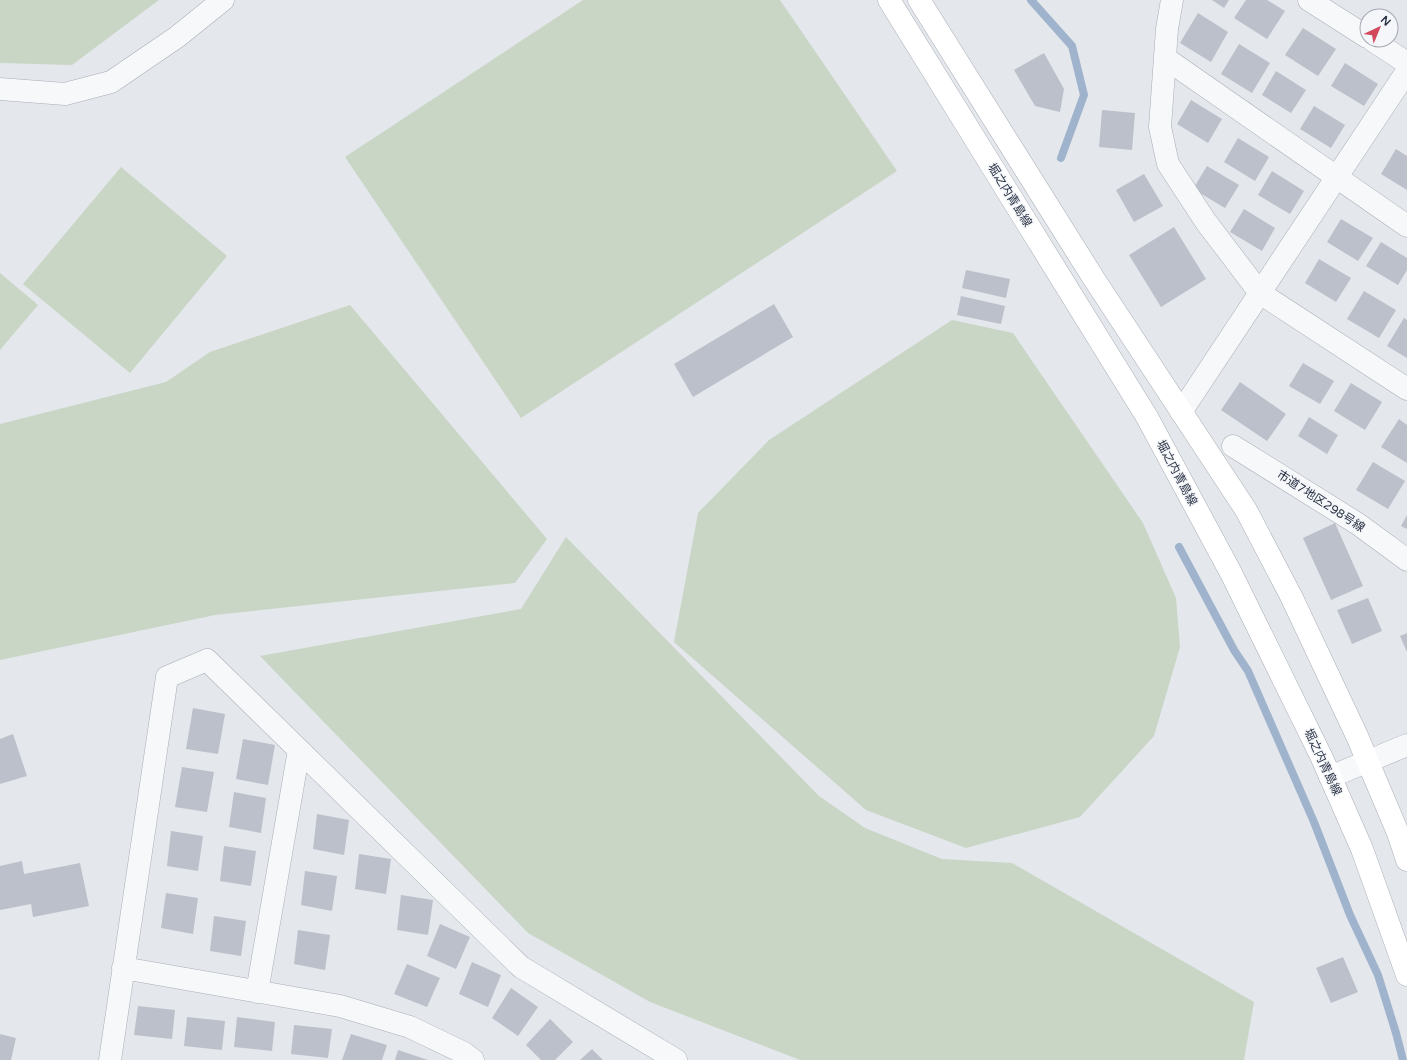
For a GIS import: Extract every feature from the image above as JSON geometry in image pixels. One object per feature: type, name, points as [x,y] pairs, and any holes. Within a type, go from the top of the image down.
[{"type":"main road","name":"堀之内青島線","points":[[889,0],[1147,417],[1231,573],[1322,758],[1362,849],[1407,975]]},
{"type":"main road","points":[[919,0],[1094,279],[1246,510],[1291,596],[1369,761],[1398,833],[1407,860]]},
{"type":"street","points":[[0,89],[64,94],[111,82],[177,37],[223,0]]},
{"type":"street","points":[[1172,0],[1167,29],[1160,127],[1168,164],[1206,222],[1260,293],[1407,390]]},
{"type":"street","points":[[1309,0],[1359,32]]},
{"type":"street","points":[[1385,48],[1407,62]]},
{"type":"street","points":[[1165,58],[1407,226]]},
{"type":"street","points":[[1181,412],[1407,71]]},
{"type":"street","name":"市道7地区298号線","points":[[1233,446],[1358,524],[1407,560]]},
{"type":"street","points":[[110,1060],[167,677],[207,660],[521,967],[676,1060]]},
{"type":"street","points":[[1330,777],[1407,745]]},
{"type":"street","points":[[257,992],[299,750]]},
{"type":"street","points":[[123,968],[340,1006],[410,1027],[464,1053],[473,1060]]},
{"type":"green space","points":[[0,0],[159,0],[72,65],[0,63]]},
{"type":"green space","points":[[583,0],[780,0],[897,171],[521,418],[345,157]]},
{"type":"green space","points":[[121,167],[227,256],[130,373],[23,284]]},
{"type":"green space","points":[[0,273],[38,305],[0,350]]},
{"type":"green space","points":[[350,305],[547,539],[515,583],[215,615],[0,660],[0,424],[166,382],[210,352]]},
{"type":"green space","points":[[952,320],[1013,333],[1143,523],[1176,598],[1180,647],[1154,736],[1080,817],[966,848],[866,810],[674,642],[698,513],[769,440]]},
{"type":"green space","points":[[566,537],[819,796],[865,828],[942,859],[1012,863],[1254,1002],[1244,1060],[800,1060],[650,1002],[528,933],[260,656],[521,609]]},
{"type":"building","points":[[1212,0],[1229,0],[1224,8]]},
{"type":"building","points":[[1246,0],[1267,0],[1285,11],[1267,39],[1234,18]]},
{"type":"building","points":[[1198,13],[1228,32],[1211,62],[1180,43]]},
{"type":"building","points":[[1303,28],[1336,49],[1318,76],[1285,55]]},
{"type":"building","points":[[1239,44],[1270,63],[1252,93],[1221,74]]},
{"type":"building","points":[[1044,53],[1064,89],[1060,112],[1035,106],[1014,70]]},
{"type":"building","points":[[1345,63],[1378,84],[1364,106],[1331,86]]},
{"type":"building","points":[[1276,71],[1306,90],[1291,113],[1262,95]]},
{"type":"building","points":[[1191,100],[1222,119],[1208,143],[1177,124]]},
{"type":"building","points":[[1314,106],[1345,125],[1331,148],[1300,129]]},
{"type":"building","points":[[1102,110],[1135,113],[1132,150],[1099,147]]},
{"type":"building","points":[[1238,138],[1269,157],[1255,181],[1224,162]]},
{"type":"building","points":[[1396,149],[1407,156],[1407,190],[1381,174]]},
{"type":"building","points":[[1207,166],[1239,185],[1225,208],[1193,189]]},
{"type":"building","points":[[1272,171],[1304,191],[1290,214],[1258,195]]},
{"type":"building","points":[[1144,174],[1163,206],[1134,222],[1116,190]]},
{"type":"building","points":[[1244,209],[1275,228],[1262,251],[1230,232]]},
{"type":"building","points":[[1341,219],[1373,238],[1358,261],[1327,242]]},
{"type":"building","points":[[1174,227],[1206,279],[1161,307],[1129,255]]},
{"type":"building","points":[[1381,242],[1407,258],[1407,270],[1398,285],[1366,266]]},
{"type":"building","points":[[1319,259],[1351,278],[1336,302],[1305,283]]},
{"type":"building","points":[[966,270],[1010,279],[1006,298],[962,288]]},
{"type":"building","points":[[1364,291],[1396,310],[1379,338],[1347,319]]},
{"type":"building","points":[[961,296],[1005,306],[1001,324],[957,315]]},
{"type":"building","points":[[774,304],[793,337],[693,397],[674,364]]},
{"type":"building","points":[[1404,318],[1407,320],[1407,358],[1387,346]]},
{"type":"building","points":[[1303,363],[1334,381],[1320,404],[1289,386]]},
{"type":"building","points":[[1240,382],[1286,414],[1267,441],[1221,410]]},
{"type":"building","points":[[1351,383],[1382,402],[1365,430],[1334,411]]},
{"type":"building","points":[[1309,417],[1338,435],[1327,454],[1298,436]]},
{"type":"building","points":[[1399,419],[1407,425],[1407,463],[1381,447]]},
{"type":"building","points":[[1373,462],[1405,481],[1388,509],[1356,490]]},
{"type":"building","points":[[1407,515],[1407,529],[1401,526]]},
{"type":"building","points":[[1335,523],[1363,586],[1331,600],[1303,538]]},
{"type":"building","points":[[1368,598],[1382,631],[1352,644],[1337,610]]},
{"type":"building","points":[[1407,633],[1407,652],[1400,636]]},
{"type":"building","points":[[193,708],[225,714],[218,754],[186,749]]},
{"type":"building","points":[[13,734],[27,776],[0,784],[0,739]]},
{"type":"building","points":[[243,739],[275,745],[268,785],[236,779]]},
{"type":"building","points":[[182,767],[214,772],[207,812],[175,807]]},
{"type":"building","points":[[234,792],[266,798],[261,833],[229,827]]},
{"type":"building","points":[[317,814],[349,820],[344,855],[313,849]]},
{"type":"building","points":[[171,831],[203,836],[198,871],[167,866]]},
{"type":"building","points":[[224,846],[256,851],[251,886],[220,881]]},
{"type":"building","points":[[359,854],[391,859],[386,894],[355,889]]},
{"type":"building","points":[[22,861],[24,874],[80,863],[89,906],[33,917],[31,904],[0,910],[0,866]]},
{"type":"building","points":[[305,871],[337,876],[332,911],[301,905]]},
{"type":"building","points":[[166,893],[198,898],[193,934],[161,928]]},
{"type":"building","points":[[401,895],[433,900],[428,935],[397,930]]},
{"type":"building","points":[[214,916],[246,921],[241,956],[210,951]]},
{"type":"building","points":[[440,924],[470,937],[456,969],[427,956]]},
{"type":"building","points":[[298,930],[330,935],[325,970],[294,964]]},
{"type":"building","points":[[1343,957],[1358,992],[1331,1003],[1316,968]]},
{"type":"building","points":[[472,962],[501,975],[488,1007],[459,994]]},
{"type":"building","points":[[407,964],[440,978],[427,1007],[394,994]]},
{"type":"building","points":[[511,988],[538,1007],[518,1036],[492,1018]]},
{"type":"building","points":[[138,1006],[175,1010],[172,1039],[134,1035]]},
{"type":"building","points":[[187,1017],[225,1021],[222,1050],[184,1046]]},
{"type":"building","points":[[237,1017],[275,1022],[272,1051],[234,1047]]},
{"type":"building","points":[[550,1019],[573,1042],[555,1060],[541,1060],[526,1045]]},
{"type":"building","points":[[294,1025],[332,1029],[328,1058],[291,1054]]},
{"type":"building","points":[[0,1034],[16,1038],[11,1060],[0,1060]]},
{"type":"building","points":[[351,1034],[387,1045],[382,1060],[342,1060]]},
{"type":"building","points":[[592,1049],[603,1060],[580,1060]]},
{"type":"building","points":[[398,1050],[428,1060],[395,1060]]},
{"type":"waterway","points":[[1031,0],[1072,46],[1084,95],[1061,158]]},
{"type":"waterway","points":[[1179,547],[1234,650],[1248,671],[1314,822],[1350,915],[1378,975],[1403,1060]]}]
